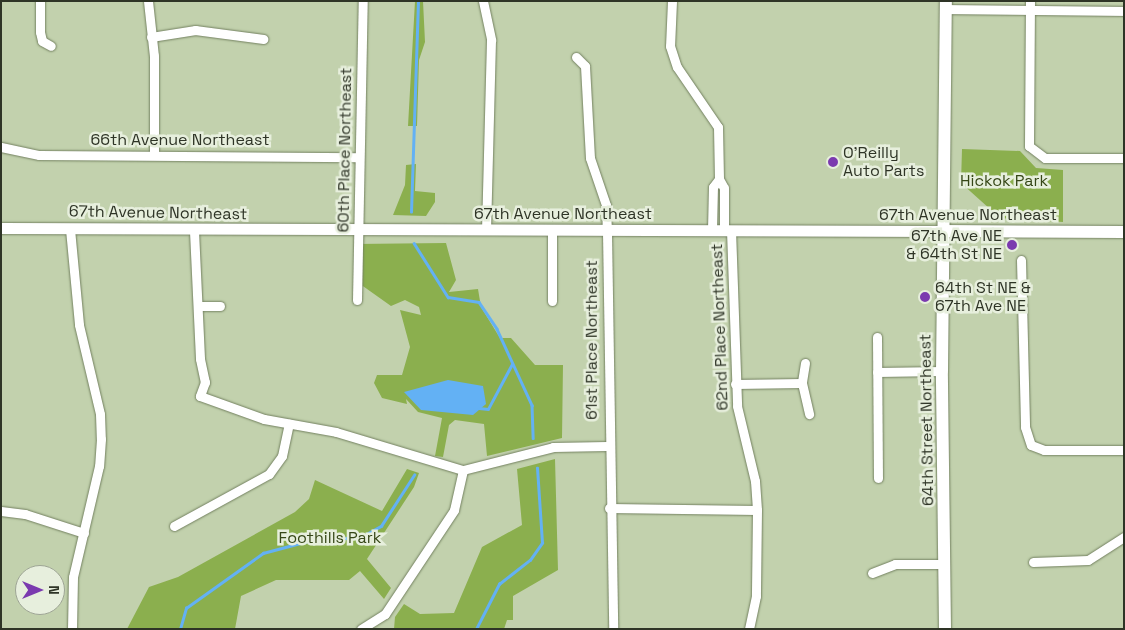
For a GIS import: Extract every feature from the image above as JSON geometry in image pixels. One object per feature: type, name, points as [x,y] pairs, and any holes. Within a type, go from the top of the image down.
[{"type":"main road","name":"64th Street Northeast","points":[[945,629],[942,231],[946,5]]},
{"type":"main road","name":"67th Avenue Northeast","points":[[942,231],[1124,232]]},
{"type":"street","points":[[40,1],[40,32],[51,46]]},
{"type":"street","points":[[148,1],[151,37],[154,154]]},
{"type":"street","name":"60th Place Northeast","points":[[357,300],[363,1]]},
{"type":"street","points":[[483,1],[492,40],[486,230]]},
{"type":"street","name":"62nd Place Northeast","points":[[672,1],[670,46],[677,67],[718,128],[719,179],[713,187],[722,230],[735,384],[757,510],[756,596],[749,629]]},
{"type":"street","points":[[946,5],[1030,6],[1124,11]]},
{"type":"street","points":[[1030,6],[1029,146],[1035,155],[1124,158]]},
{"type":"street","points":[[151,37],[195,30],[263,39]]},
{"type":"street","name":"61st Place Northeast","points":[[576,57],[585,66],[590,158],[606,204],[609,508],[613,629]]},
{"type":"street","name":"66th Avenue Northeast","points":[[1,147],[38,155],[154,154],[359,157]]},
{"type":"street","name":"67th Avenue Northeast","points":[[1,228],[194,231],[942,231]]},
{"type":"street","points":[[70,229],[79,325],[100,414],[99,466],[73,577],[72,629]]},
{"type":"street","points":[[194,231],[200,360],[205,382],[200,396],[289,424],[336,432],[463,470],[553,448],[608,446]]},
{"type":"street","points":[[552,231],[552,301]]},
{"type":"street","points":[[1021,260],[1025,427],[1031,445],[1044,450],[1124,450]]},
{"type":"street","points":[[198,306],[220,306]]},
{"type":"street","points":[[877,337],[878,478]]},
{"type":"street","points":[[805,363],[802,383],[809,414]]},
{"type":"street","points":[[877,372],[942,371]]},
{"type":"street","points":[[735,384],[802,383]]},
{"type":"street","points":[[174,526],[269,474],[282,456],[289,424]]},
{"type":"street","points":[[361,629],[385,614],[454,510],[463,470]]},
{"type":"street","points":[[609,508],[757,510]]},
{"type":"street","points":[[1,511],[34,516],[84,533]]},
{"type":"street","points":[[1033,562],[1088,560],[1124,537]]},
{"type":"street","points":[[872,573],[895,564],[945,564]]},
{"type":"green space","points":[[415,1],[423,1],[425,42],[419,60],[417,126],[408,126]]},
{"type":"green space","name":"Hickok Park","points":[[962,149],[1020,151],[1036,168],[1063,170],[1063,222],[1000,218],[961,183]]},
{"type":"green space","points":[[416,164],[415,191],[435,193],[435,202],[426,216],[393,215],[405,185],[406,165]]},
{"type":"green space","points":[[446,243],[456,280],[449,292],[478,289],[481,307],[500,338],[511,338],[535,365],[563,365],[562,438],[487,456],[484,424],[455,420],[449,425],[443,457],[435,456],[442,418],[418,412],[406,399],[407,404],[382,398],[374,383],[377,375],[402,375],[410,347],[400,310],[421,315],[419,307],[405,300],[391,306],[360,284],[355,244]]},
{"type":"green space","points":[[555,459],[558,570],[513,596],[513,620],[507,620],[504,629],[394,629],[395,617],[404,604],[420,614],[454,613],[482,547],[522,525],[517,469]]},
{"type":"green space","name":"Foothills Park","points":[[407,469],[419,473],[414,487],[367,559],[391,588],[384,599],[360,571],[349,580],[276,580],[241,596],[235,629],[127,629],[149,587],[178,577],[295,512],[309,499],[315,480],[382,511]]},
{"type":"water","points":[[448,380],[483,386],[486,404],[473,415],[421,410],[404,392]]},
{"type":"waterway","points":[[411,212],[418,1]]},
{"type":"waterway","points":[[414,243],[448,297],[479,302],[497,329],[532,405],[533,438]]},
{"type":"waterway","points":[[479,408],[488,409],[512,364]]},
{"type":"waterway","points":[[476,629],[499,584],[530,560],[542,543],[537,468]]},
{"type":"waterway","points":[[180,629],[186,608],[263,553],[308,541],[361,537],[381,526],[414,475]]},
{"type":"place","name":"O'Reilly Auto Parts","points":[[833,162]]},
{"type":"place","name":"67th Ave NE & 64th St NE","points":[[1012,245]]},
{"type":"place","name":"64th St NE & 67th Ave NE","points":[[925,297]]}]
